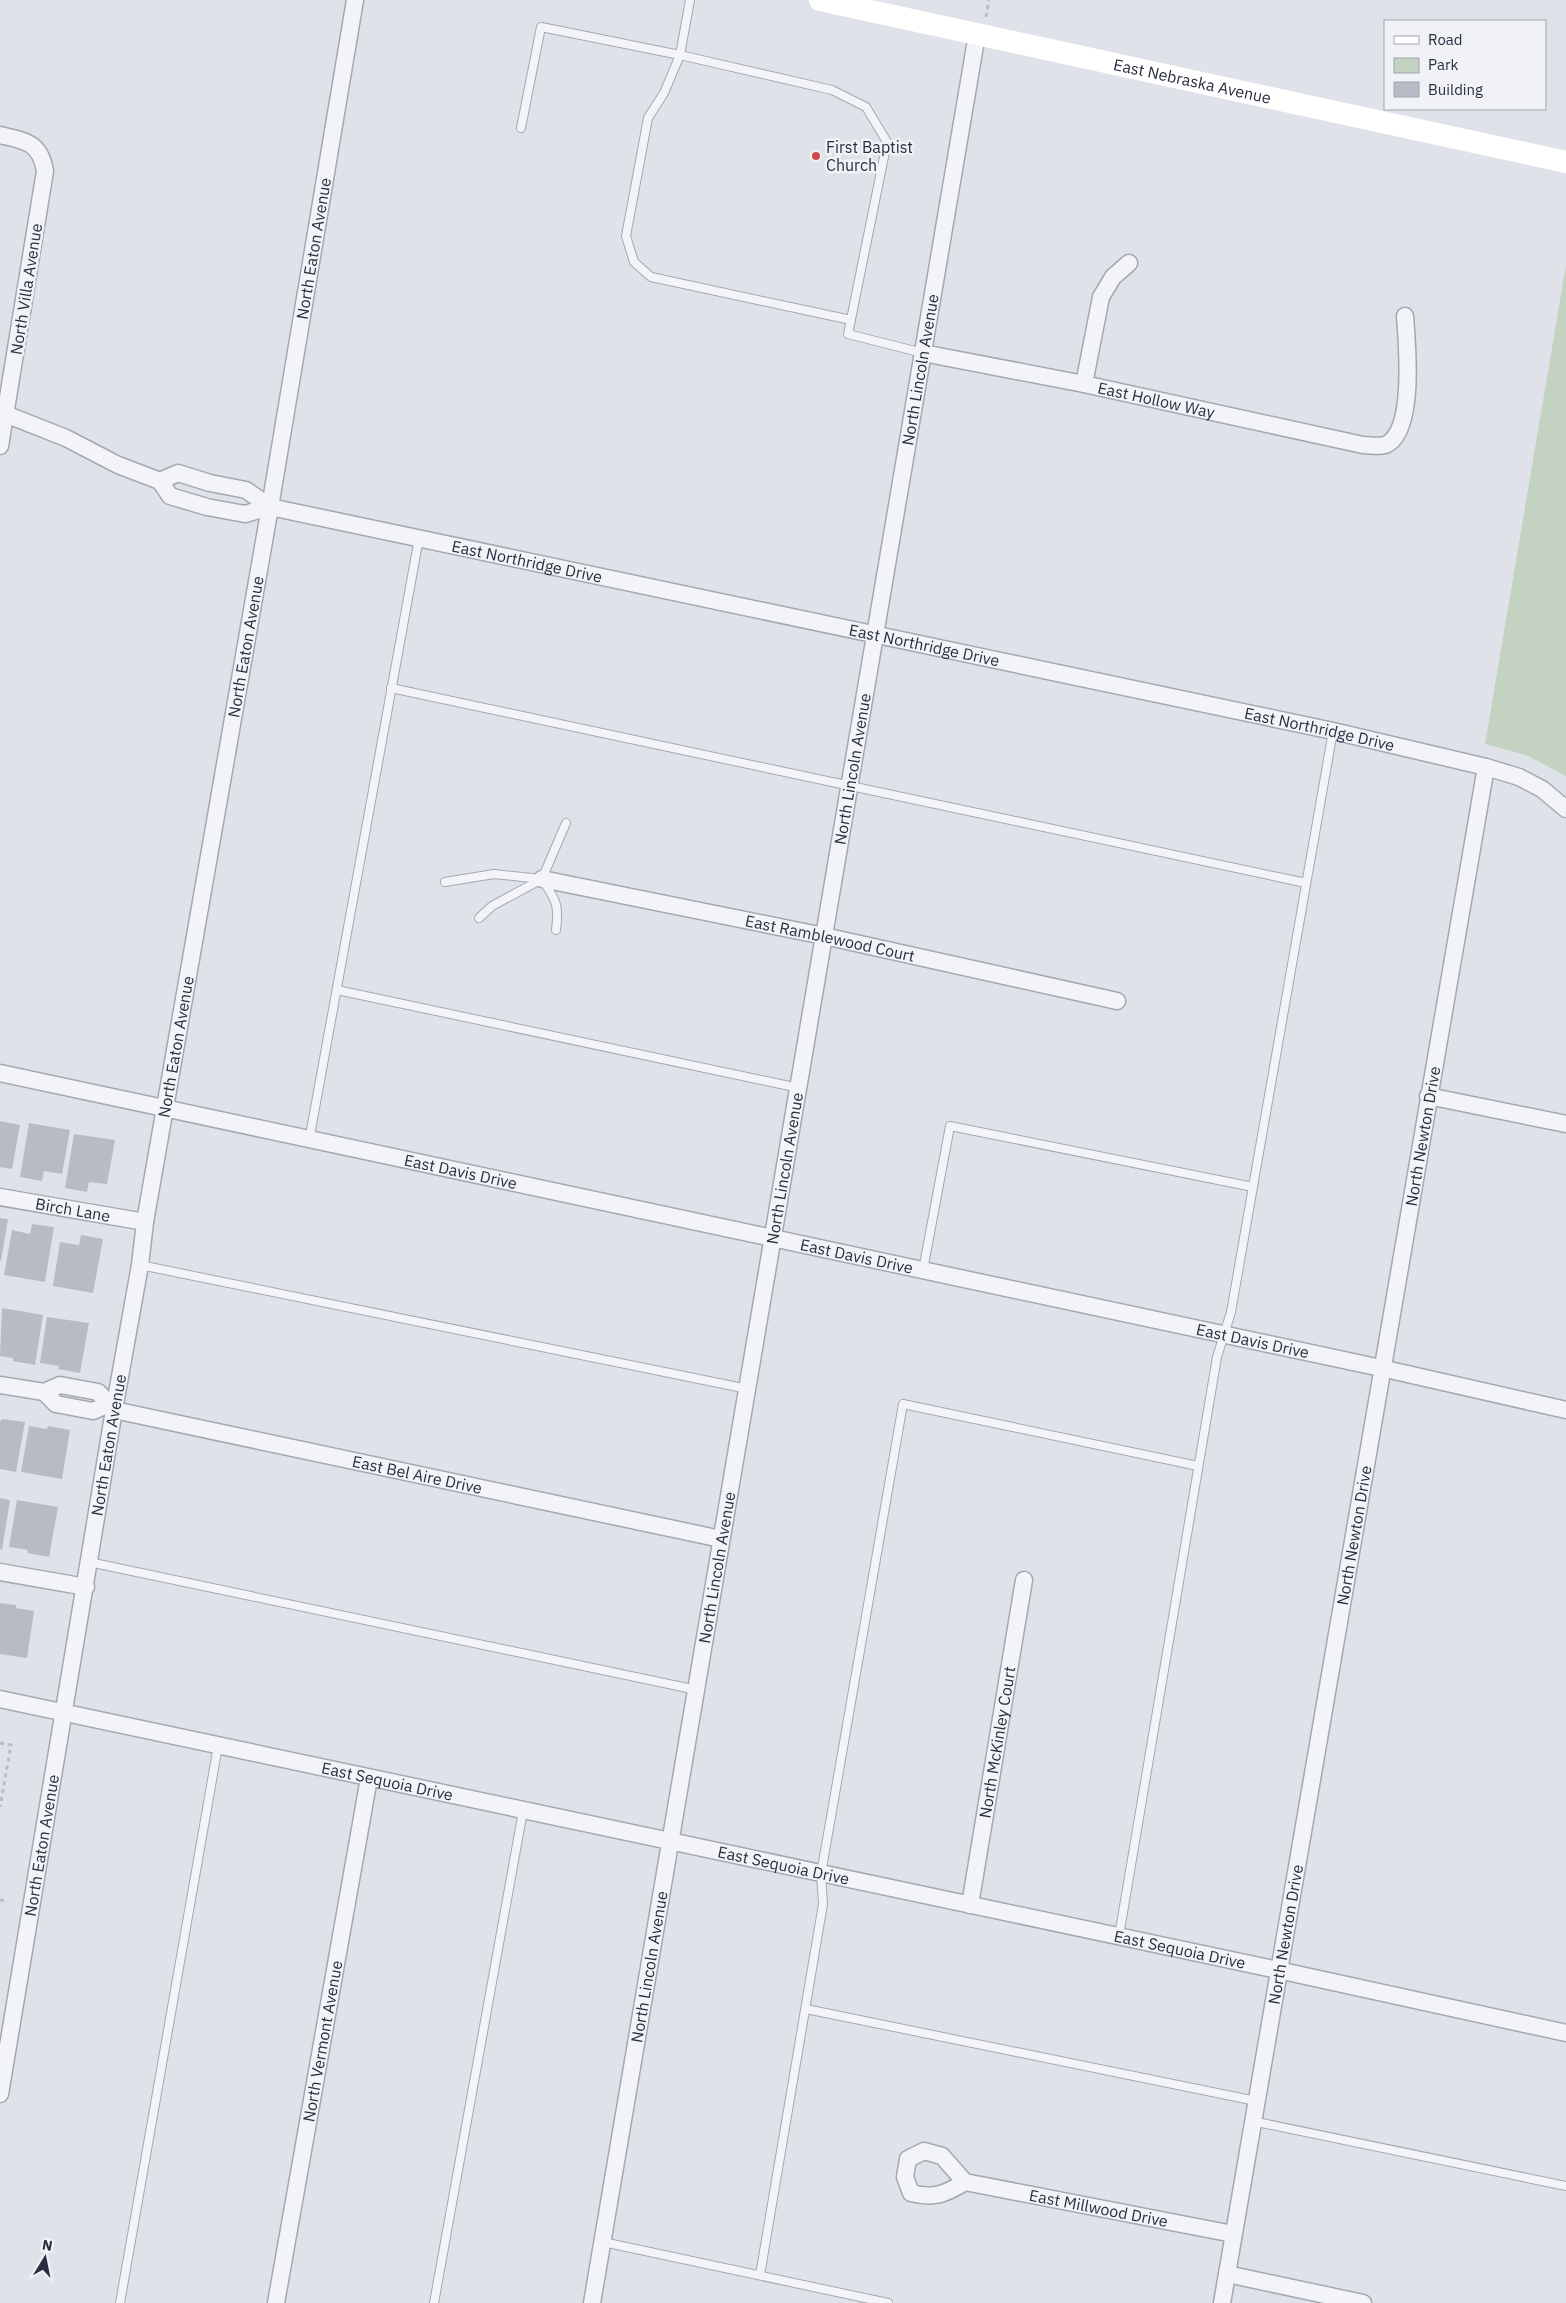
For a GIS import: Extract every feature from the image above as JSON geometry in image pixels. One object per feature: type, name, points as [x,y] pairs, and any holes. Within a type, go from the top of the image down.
[{"type":"street","name":"North Eaton Avenue","points":[[0,2094],[86,1586],[112,1406],[140,1265],[145,1222],[270,507],[355,0]]},
{"type":"street","name":"East Nebraska Avenue","points":[[820,0],[1566,162]]},
{"type":"street","name":"North Lincoln Avenue","points":[[592,2303],[978,34]]},
{"type":"street","name":"North Villa Avenue","points":[[0,135],[32,145],[40,152],[45,171],[3,412],[0,446]]},
{"type":"street","points":[[1084,384],[1101,297],[1113,277],[1129,263]]},
{"type":"street","name":"East Hollow Way","points":[[923,353],[1084,384],[1379,446],[1389,443],[1397,432],[1407,394],[1409,360],[1405,316]]},
{"type":"street","name":"East Northridge Drive","points":[[3,412],[66,438],[118,465],[160,481],[170,496],[207,507],[245,514],[270,507]]},
{"type":"street","name":"East Northridge Drive","points":[[160,481],[178,473],[210,483],[246,490],[270,507],[1333,732],[1486,767],[1519,777],[1542,789],[1566,809]]},
{"type":"street","name":"North Newton Drive","points":[[1222,2303],[1381,1368],[1486,767]]},
{"type":"street","name":"East Ramblewood Court","points":[[542,879],[824,936],[1117,1001]]},
{"type":"street","name":"East Davis Drive","points":[[0,1073],[309,1141],[1381,1368],[1566,1410]]},
{"type":"street","points":[[1428,1096],[1566,1124]]},
{"type":"street","name":"Birch Lane","points":[[0,1197],[145,1222]]},
{"type":"street","points":[[0,1385],[44,1392],[56,1404],[93,1411],[112,1406]]},
{"type":"street","name":"East Bel Aire Drive","points":[[112,1406],[721,1539]]},
{"type":"street","points":[[0,1572],[86,1586]]},
{"type":"street","name":"North McKinley Court","points":[[970,1905],[1024,1580]]},
{"type":"street","name":"East Sequoia Drive","points":[[0,1699],[1119,1936],[1566,2033]]},
{"type":"street","name":"North Vermont Avenue","points":[[276,2303],[369,1778]]},
{"type":"street","name":"East Millwood Drive","points":[[964,2182],[1233,2234]]},
{"type":"street","points":[[1227,2274],[1363,2303]]},
{"type":"lane","points":[[690,0],[680,54],[664,93],[648,118],[626,236],[634,262],[651,278],[851,320]]},
{"type":"lane","points":[[521,128],[541,27],[680,54],[832,90],[866,106],[887,142],[848,334],[923,353]]},
{"type":"lane","points":[[309,1141],[418,538]]},
{"type":"lane","points":[[391,688],[1306,884]]},
{"type":"lane","points":[[1119,1936],[1198,1466],[1218,1357],[1231,1312],[1254,1187],[1333,732]]},
{"type":"lane","points":[[480,918],[492,906],[542,879],[566,823]]},
{"type":"lane","points":[[445,882],[494,874],[542,879]]},
{"type":"lane","points":[[542,879],[552,894],[559,910],[556,930]]},
{"type":"lane","points":[[336,990],[800,1088]]},
{"type":"lane","points":[[922,1270],[950,1126],[1254,1187]]},
{"type":"lane","points":[[140,1265],[748,1389]]},
{"type":"lane","points":[[760,2275],[806,2009],[822,1904],[821,1874],[903,1404],[1198,1466]]},
{"type":"lane","points":[[89,1562],[697,1690]]},
{"type":"lane","points":[[120,2303],[218,1746]]},
{"type":"lane","points":[[434,2303],[523,1811]]},
{"type":"lane","points":[[806,2009],[1256,2100]]},
{"type":"lane","points":[[1252,2120],[1566,2186]]},
{"type":"lane","points":[[602,2242],[888,2303]]},
{"type":"path","points":[[0,1743],[11,1745],[0,1807]]},
{"type":"path","points":[[0,1900],[8,1902]]},
{"type":"green space","points":[[1566,265],[1566,776],[1526,755],[1485,744]]},
{"type":"building","points":[[0,1121],[20,1125],[12,1169],[0,1167]]},
{"type":"building","points":[[29,1123],[70,1130],[62,1174],[44,1171],[42,1181],[20,1177]]},
{"type":"building","points":[[74,1134],[115,1140],[107,1184],[89,1182],[87,1192],[65,1188]]},
{"type":"building","points":[[0,1218],[8,1219],[1,1261],[0,1261]]},
{"type":"building","points":[[32,1224],[54,1227],[45,1282],[4,1275],[12,1230],[30,1234]]},
{"type":"building","points":[[81,1235],[103,1239],[93,1293],[53,1286],[60,1242],[79,1245]]},
{"type":"building","points":[[2,1308],[43,1315],[35,1365],[13,1361],[13,1358],[0,1356]]},
{"type":"building","points":[[47,1317],[89,1323],[80,1373],[58,1369],[59,1366],[40,1363]]},
{"type":"building","points":[[2,1419],[25,1422],[16,1472],[0,1469],[0,1422]]},
{"type":"building","points":[[29,1426],[47,1429],[48,1426],[70,1430],[62,1479],[21,1472]]},
{"type":"building","points":[[0,1498],[10,1500],[2,1550],[0,1549]]},
{"type":"building","points":[[17,1500],[58,1507],[49,1557],[27,1553],[28,1550],[9,1547]]},
{"type":"building","points":[[0,1603],[16,1605],[16,1608],[34,1611],[27,1658],[0,1654]]},
{"type":"place","name":"First Baptist Church","points":[[816,156]]}]
